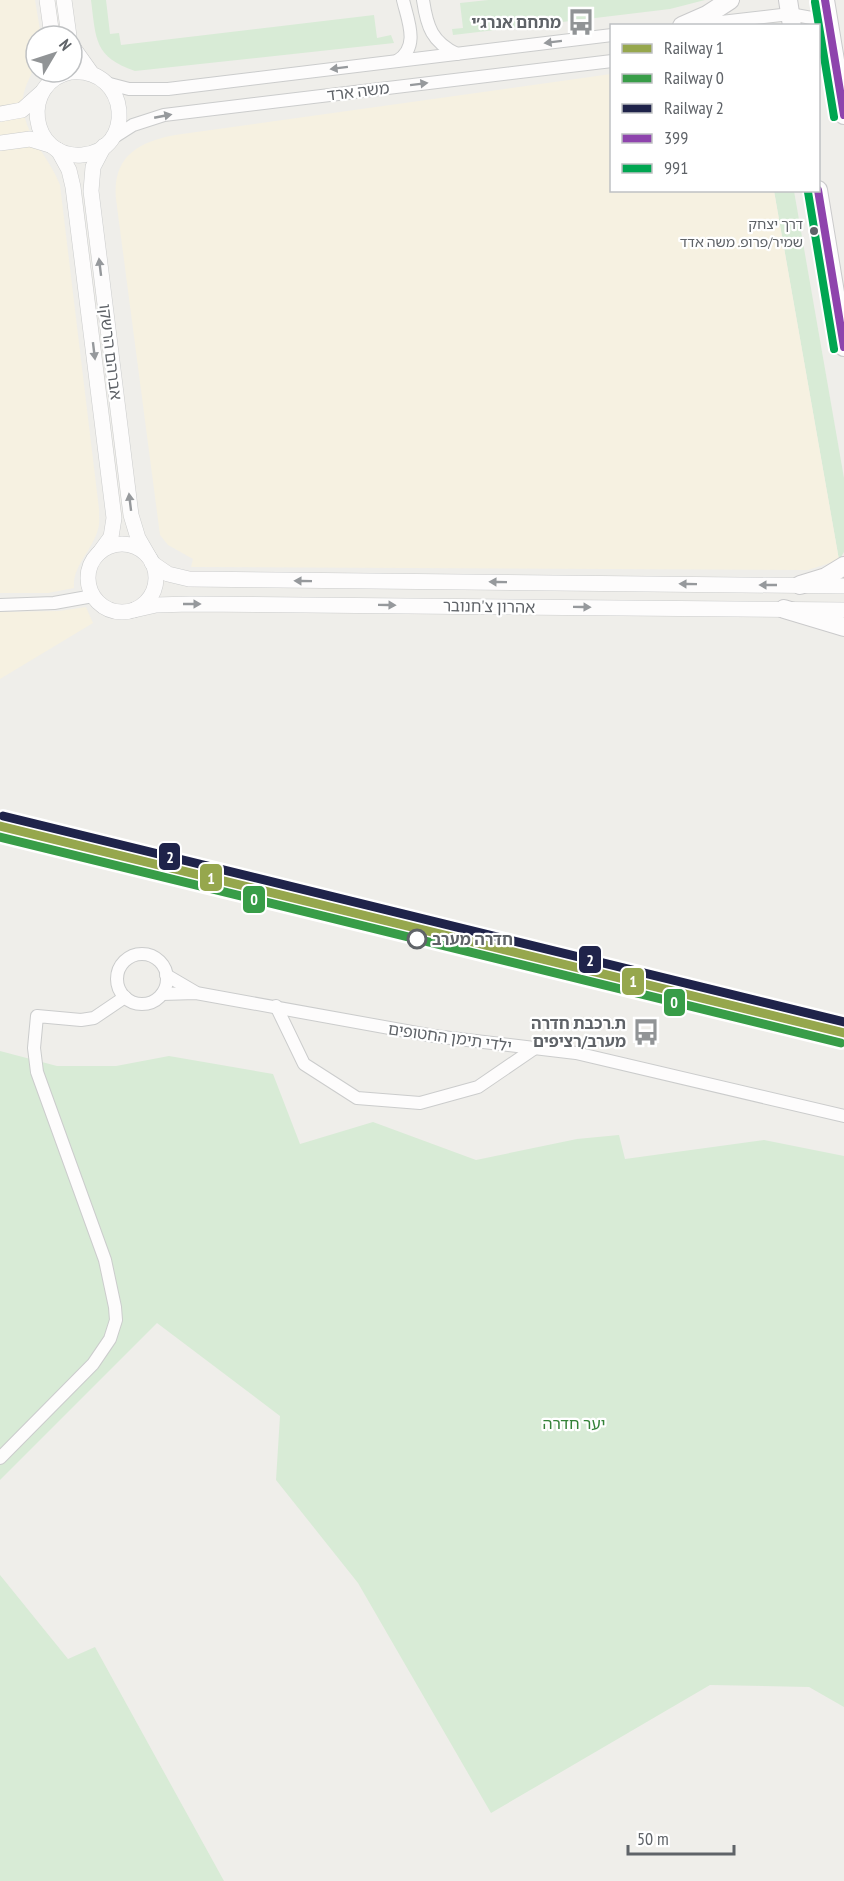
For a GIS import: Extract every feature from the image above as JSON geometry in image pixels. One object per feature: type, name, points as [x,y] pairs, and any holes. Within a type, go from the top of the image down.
[{"type":"main road","points":[[687,24],[707,15],[730,0]]},
{"type":"main road","points":[[825,0],[823,23],[844,115]]},
{"type":"main road","points":[[819,192],[844,347]]},
{"type":"main road","points":[[800,585],[826,577],[844,566]]},
{"type":"main road","points":[[784,609],[844,627]]},
{"type":"street","points":[[47,0],[50,24]]},
{"type":"street","points":[[64,0],[67,24]]},
{"type":"street","points":[[393,62],[406,54],[411,41],[403,0]]},
{"type":"street","points":[[423,0],[427,24],[434,39],[457,54]]},
{"type":"street","points":[[707,24],[790,13],[823,23]]},
{"type":"street","name":"משה ארד","points":[[106,83],[129,89],[153,90],[610,35]]},
{"type":"street","name":"משה ארד","points":[[107,143],[134,125],[164,115],[610,61]]},
{"type":"street","points":[[0,143],[30,139],[82,155],[107,143],[118,126],[119,110],[115,94],[106,83],[92,74],[84,63]]},
{"type":"street","points":[[84,73],[92,74]]},
{"type":"street","points":[[46,84],[36,119],[40,133],[55,148]]},
{"type":"street","points":[[0,114],[22,110],[49,84]]},
{"type":"street","name":"אברהם הרשקו","points":[[107,143],[95,162],[91,191],[131,515],[138,538],[150,560]]},
{"type":"street","name":"אברהם הרשקו","points":[[55,148],[69,170],[74,194],[114,518],[111,537],[100,552]]},
{"type":"street","points":[[125,544],[138,548],[150,560],[156,582],[152,595],[143,605],[134,610],[112,611],[100,605],[93,596],[88,575],[92,562],[100,552],[112,545],[125,544]]},
{"type":"street","name":"אהרון צ'חנובר","points":[[150,560],[168,574],[189,579],[844,586]]},
{"type":"street","points":[[0,604],[54,603],[93,596]]},
{"type":"street","name":"אהרון צ'חנובר","points":[[134,610],[156,605],[190,604],[844,610]]},
{"type":"street","points":[[148,954],[156,958],[162,963],[166,975],[162,994],[148,1003],[132,1002],[120,991],[117,975],[120,967],[132,956],[148,954]]},
{"type":"street","name":"ילדי תימן החטופים","points":[[166,975],[196,993]]},
{"type":"street","name":"ילדי תימן החטופים","points":[[162,994],[196,993],[434,1036],[576,1053],[844,1116]]},
{"type":"street","points":[[0,1458],[93,1364],[110,1339],[116,1320],[112,1285],[105,1260],[37,1072],[34,1048],[37,1016],[81,1020],[94,1018],[125,997]]},
{"type":"street","points":[[276,1006],[304,1064],[357,1098],[420,1103],[478,1087],[535,1048]]},
{"type":"green space","points":[[91,0],[106,0],[110,34],[119,33],[121,45],[374,15],[377,38],[391,35],[394,43],[135,71],[122,66],[104,53],[96,36]]},
{"type":"green space","points":[[488,0],[705,0],[670,9],[453,35],[452,29],[463,28],[460,3]]},
{"type":"green space","points":[[774,192],[794,192],[844,478],[844,552],[839,560]]},
{"type":"green space","name":"יער חדרה","points":[[0,1051],[57,1066],[116,1066],[169,1056],[273,1074],[300,1144],[373,1122],[476,1160],[577,1139],[619,1135],[625,1159],[764,1140],[844,1156],[844,1707],[809,1687],[710,1685],[491,1813],[358,1583],[276,1480],[280,1416],[157,1323],[0,1480]]},
{"type":"green space","points":[[0,1575],[68,1659],[95,1647],[224,1881],[0,1881]]},
{"type":"sand","points":[[0,0],[35,0],[39,24],[24,24],[24,84],[27,84],[23,95],[24,112],[31,134],[60,185],[99,522],[92,544],[76,572],[74,588],[48,593],[0,593]]},
{"type":"sand","points":[[610,74],[610,192],[774,192],[839,560],[808,570],[191,567],[193,559],[168,545],[160,535],[116,199],[118,172],[130,154],[150,142],[175,135]]},
{"type":"sand","points":[[86,607],[93,623],[0,679],[0,612],[59,611]]},
{"type":"rail line","name":"2","points":[[3,816],[844,1022]]},
{"type":"rail line","name":"1","points":[[0,826],[844,1033]]},
{"type":"rail line","name":"0","points":[[0,837],[841,1043]]},
{"type":"transit line","name":"399","points":[[825,0],[844,115]]},
{"type":"transit line","name":"991","points":[[815,2],[819,24]]},
{"type":"transit line","name":"991","points":[[820,32],[834,117]]},
{"type":"transit line","name":"991","points":[[808,192],[834,349]]},
{"type":"transit line","name":"399","points":[[818,192],[844,347]]},
{"type":"place","name":"מתחם אנרג׳י","points":[[581,22]]},
{"type":"place","name":"דרך יצחק שמיר/פרופ. משה אדד","points":[[814,231]]},
{"type":"place","name":"חדרה מערב","points":[[417,939]]},
{"type":"place","name":"ת.רכבת חדרה מערב/רציפים","points":[[646,1032]]}]
